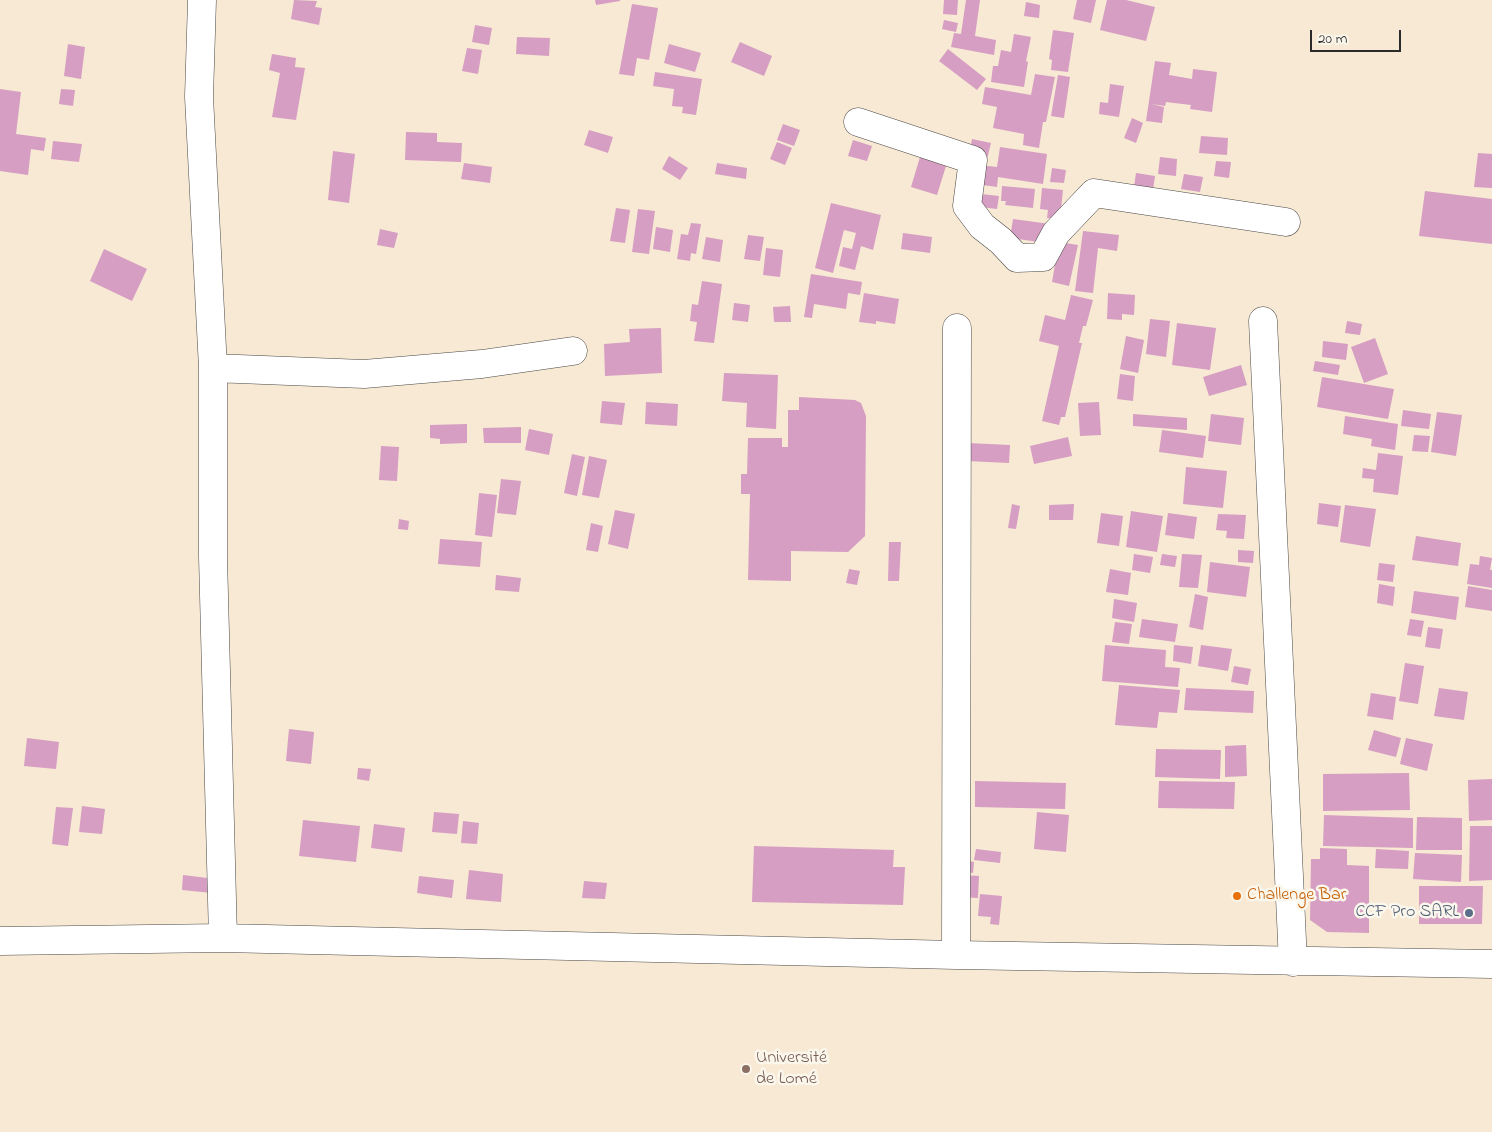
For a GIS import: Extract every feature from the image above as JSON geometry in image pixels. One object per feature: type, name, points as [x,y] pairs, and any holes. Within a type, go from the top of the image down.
[{"type":"street","points":[[202,0],[199,97],[213,368],[213,557],[223,938]]},
{"type":"street","points":[[858,122],[974,160],[967,206],[982,226],[1018,258],[1043,257],[1056,233],[1094,193],[1286,222]]},
{"type":"street","points":[[1263,321],[1293,962]]},
{"type":"street","points":[[956,328],[956,955]]},
{"type":"street","points":[[213,368],[364,374],[482,364],[573,350]]},
{"type":"street","points":[[0,941],[223,938],[1293,962],[1492,964]]},
{"type":"building","points":[[294,0],[317,1],[315,7],[322,8],[319,25],[291,19]]},
{"type":"building","points":[[595,0],[620,0],[620,1],[596,5]]},
{"type":"building","points":[[944,0],[958,0],[957,15],[943,14]]},
{"type":"building","points":[[966,0],[980,0],[975,36],[996,40],[994,55],[951,47],[954,33],[961,34]]},
{"type":"building","points":[[1077,0],[1096,0],[1091,23],[1073,19]]},
{"type":"building","points":[[1107,0],[1126,0],[1155,7],[1146,41],[1100,30]]},
{"type":"building","points":[[1026,2],[1040,5],[1039,18],[1024,16]]},
{"type":"building","points":[[632,4],[658,8],[649,60],[637,58],[634,76],[619,74]]},
{"type":"building","points":[[944,20],[958,23],[956,32],[942,29]]},
{"type":"building","points":[[475,25],[492,28],[489,45],[472,42]]},
{"type":"building","points":[[1053,30],[1074,33],[1068,72],[1051,70],[1052,60],[1049,59]]},
{"type":"building","points":[[1014,34],[1031,37],[1026,61],[1028,62],[1024,87],[991,82],[993,66],[998,66],[1001,50],[1011,52]]},
{"type":"building","points":[[517,37],[550,38],[549,56],[516,54]]},
{"type":"building","points":[[740,42],[772,56],[764,76],[731,62]]},
{"type":"building","points":[[68,44],[85,47],[81,79],[64,76]]},
{"type":"building","points":[[669,44],[701,53],[695,72],[664,63]]},
{"type":"building","points":[[467,48],[482,50],[478,74],[462,71]]},
{"type":"building","points":[[948,49],[986,79],[977,90],[939,61]]},
{"type":"building","points":[[272,54],[296,58],[295,67],[305,68],[296,120],[272,117],[280,73],[269,70]]},
{"type":"building","points":[[1155,61],[1171,63],[1169,75],[1192,79],[1193,69],[1217,72],[1212,112],[1190,109],[1191,105],[1166,102],[1165,106],[1151,104],[1164,107],[1162,123],[1146,121]]},
{"type":"building","points":[[655,72],[702,79],[696,115],[682,113],[683,107],[672,106],[674,89],[653,86]]},
{"type":"building","points":[[1035,74],[1055,77],[1046,122],[1043,122],[1039,148],[1023,145],[1024,134],[993,128],[997,107],[982,104],[985,87],[1031,95]]},
{"type":"building","points":[[1058,75],[1070,77],[1064,118],[1051,116]]},
{"type":"building","points":[[1110,84],[1124,86],[1119,117],[1099,114],[1100,102],[1108,103]]},
{"type":"building","points":[[0,89],[21,92],[16,134],[46,138],[44,151],[31,149],[28,175],[0,171]]},
{"type":"building","points":[[61,89],[75,90],[73,106],[59,104]]},
{"type":"building","points":[[1132,118],[1143,123],[1136,143],[1124,138]]},
{"type":"building","points":[[783,124],[800,130],[794,146],[777,140]]},
{"type":"building","points":[[589,130],[613,137],[608,153],[584,145]]},
{"type":"building","points":[[406,132],[437,133],[437,142],[462,143],[461,162],[405,160]]},
{"type":"building","points":[[1201,136],[1228,138],[1227,155],[1199,153]]},
{"type":"building","points":[[972,139],[991,143],[987,159],[969,156]]},
{"type":"building","points":[[853,140],[872,146],[867,161],[848,156]]},
{"type":"building","points":[[53,141],[82,144],[79,162],[51,159]]},
{"type":"building","points":[[777,142],[792,148],[785,165],[770,159]]},
{"type":"building","points":[[1000,147],[1047,154],[1043,184],[998,177],[997,187],[976,184],[979,165],[997,167]]},
{"type":"building","points":[[333,151],[355,154],[349,203],[328,200]]},
{"type":"building","points":[[1478,153],[1492,154],[1492,188],[1474,187]]},
{"type":"building","points":[[669,156],[688,168],[680,180],[662,169]]},
{"type":"building","points":[[920,157],[946,166],[937,195],[911,187]]},
{"type":"building","points":[[1160,157],[1177,159],[1176,176],[1158,174]]},
{"type":"building","points":[[1216,161],[1231,162],[1229,178],[1214,176]]},
{"type":"building","points":[[464,163],[492,167],[490,183],[461,179]]},
{"type":"building","points":[[717,163],[747,168],[746,179],[715,174]]},
{"type":"building","points":[[1052,168],[1066,170],[1064,183],[1050,182]]},
{"type":"building","points":[[1136,173],[1155,176],[1153,190],[1134,187]]},
{"type":"building","points":[[1184,174],[1203,177],[1200,192],[1181,189]]},
{"type":"building","points":[[1002,186],[1035,189],[1033,208],[1005,205],[1006,201],[1001,201]]},
{"type":"building","points":[[1042,188],[1063,190],[1060,219],[1047,218],[1048,210],[1040,209]]},
{"type":"building","points":[[1425,191],[1492,199],[1492,244],[1419,236]]},
{"type":"building","points":[[981,194],[999,196],[997,209],[980,207]]},
{"type":"building","points":[[831,203],[881,215],[873,250],[861,246],[855,270],[839,266],[843,247],[852,249],[856,233],[844,230],[833,273],[815,268]]},
{"type":"building","points":[[616,208],[630,210],[625,243],[610,241]]},
{"type":"building","points":[[638,209],[655,211],[649,254],[632,252]]},
{"type":"building","points":[[1013,219],[1050,224],[1047,243],[1010,238]]},
{"type":"building","points":[[691,223],[701,224],[696,254],[691,253],[690,261],[677,259],[681,234],[688,235]]},
{"type":"building","points":[[656,227],[673,230],[670,252],[653,249]]},
{"type":"building","points":[[380,229],[398,233],[394,248],[377,245]]},
{"type":"building","points":[[1083,231],[1119,235],[1117,251],[1098,248],[1093,293],[1075,291]]},
{"type":"building","points":[[903,233],[932,237],[930,253],[901,249]]},
{"type":"building","points":[[748,235],[764,237],[760,261],[744,259]]},
{"type":"building","points":[[706,237],[723,240],[720,262],[702,259]]},
{"type":"building","points":[[1059,242],[1078,245],[1069,286],[1052,282]]},
{"type":"building","points":[[766,248],[783,250],[780,277],[763,275]]},
{"type":"building","points":[[104,249],[147,269],[132,301],[90,281]]},
{"type":"building","points":[[811,274],[862,282],[860,295],[848,293],[846,309],[814,304],[812,318],[804,317]]},
{"type":"building","points":[[702,281],[722,284],[714,343],[694,341],[697,322],[690,321],[692,304],[698,305]]},
{"type":"building","points":[[864,293],[899,299],[895,324],[876,321],[876,324],[859,322]]},
{"type":"building","points":[[1108,293],[1135,295],[1134,315],[1122,314],[1122,320],[1107,319]]},
{"type":"building","points":[[1071,295],[1093,300],[1086,326],[1083,326],[1079,343],[1082,343],[1065,417],[1061,417],[1059,425],[1042,421],[1059,346],[1039,341],[1045,315],[1065,320]]},
{"type":"building","points":[[734,303],[750,305],[748,322],[732,320]]},
{"type":"building","points":[[790,306],[791,322],[774,322],[773,307]]},
{"type":"building","points":[[1150,319],[1170,321],[1166,357],[1146,354]]},
{"type":"building","points":[[1347,321],[1362,324],[1360,335],[1345,333]]},
{"type":"building","points":[[1177,323],[1216,328],[1210,370],[1172,365]]},
{"type":"building","points":[[661,328],[662,373],[605,376],[604,344],[630,342],[629,329]]},
{"type":"building","points":[[1126,336],[1144,340],[1138,373],[1120,369]]},
{"type":"building","points":[[1375,338],[1388,374],[1364,383],[1351,347]]},
{"type":"building","points":[[1323,341],[1348,344],[1346,360],[1322,357]]},
{"type":"building","points":[[1315,361],[1340,365],[1338,375],[1313,371]]},
{"type":"building","points":[[1241,365],[1247,385],[1209,396],[1203,377]]},
{"type":"building","points":[[724,373],[778,375],[776,429],[746,427],[747,403],[722,401]]},
{"type":"building","points":[[1120,374],[1135,376],[1133,401],[1117,399]]},
{"type":"building","points":[[1322,377],[1394,389],[1388,419],[1317,407]]},
{"type":"building","points":[[799,397],[855,400],[861,403],[866,416],[865,536],[848,552],[791,551],[791,581],[748,580],[750,494],[741,494],[741,474],[747,474],[748,438],[782,438],[782,447],[788,447],[788,410],[799,410]]},
{"type":"building","points":[[602,401],[625,403],[622,425],[600,423]]},
{"type":"building","points":[[646,402],[678,404],[677,426],[645,424]]},
{"type":"building","points":[[1099,402],[1101,435],[1080,436],[1078,403]]},
{"type":"building","points":[[1403,410],[1431,414],[1429,429],[1401,426]]},
{"type":"building","points":[[1437,412],[1462,415],[1456,456],[1431,452]]},
{"type":"building","points":[[1133,414],[1187,418],[1187,430],[1133,426]]},
{"type":"building","points":[[1211,414],[1244,418],[1241,445],[1208,441]]},
{"type":"building","points":[[1345,416],[1398,424],[1395,450],[1371,446],[1372,439],[1343,434]]},
{"type":"building","points":[[467,424],[467,443],[440,444],[440,439],[430,438],[430,425]]},
{"type":"building","points":[[521,427],[521,443],[484,443],[483,428]]},
{"type":"building","points":[[529,429],[553,434],[549,455],[525,450]]},
{"type":"building","points":[[1162,430],[1206,436],[1203,458],[1159,452]]},
{"type":"building","points":[[1414,435],[1430,436],[1428,452],[1412,451]]},
{"type":"building","points":[[1068,437],[1072,456],[1034,464],[1030,446]]},
{"type":"building","points":[[968,443],[1010,445],[1009,463],[967,461]]},
{"type":"building","points":[[381,446],[399,447],[397,481],[379,480]]},
{"type":"building","points":[[1378,453],[1403,456],[1398,495],[1373,492],[1374,479],[1362,478],[1363,468],[1376,470]]},
{"type":"building","points":[[572,454],[585,457],[577,496],[564,493]]},
{"type":"building","points":[[589,456],[607,460],[599,498],[582,495]]},
{"type":"building","points":[[1186,467],[1227,471],[1223,508],[1183,504]]},
{"type":"building","points":[[501,479],[521,481],[516,515],[497,513]]},
{"type":"building","points":[[479,493],[497,495],[492,537],[475,535]]},
{"type":"building","points":[[1319,503],[1341,506],[1338,527],[1317,524]]},
{"type":"building","points":[[1012,504],[1020,506],[1016,529],[1008,528]]},
{"type":"building","points":[[1074,504],[1073,520],[1049,520],[1049,505]]},
{"type":"building","points":[[1345,505],[1376,509],[1370,547],[1340,542]]},
{"type":"building","points":[[615,510],[635,514],[628,549],[608,544]]},
{"type":"building","points":[[1131,511],[1163,516],[1157,552],[1126,547]]},
{"type":"building","points":[[1101,513],[1123,516],[1119,546],[1097,543]]},
{"type":"building","points":[[1168,513],[1197,517],[1194,539],[1165,535]]},
{"type":"building","points":[[1218,514],[1246,515],[1244,539],[1226,538],[1227,531],[1216,530]]},
{"type":"building","points":[[399,519],[409,521],[408,530],[398,529]]},
{"type":"building","points":[[591,523],[603,526],[598,552],[586,550]]},
{"type":"building","points":[[1416,536],[1461,543],[1458,566],[1412,560]]},
{"type":"building","points":[[440,539],[482,542],[480,567],[438,564]]},
{"type":"building","points":[[889,542],[901,542],[899,581],[888,581]]},
{"type":"building","points":[[1238,550],[1254,551],[1253,563],[1238,562]]},
{"type":"building","points":[[1134,554],[1153,557],[1150,573],[1132,570]]},
{"type":"building","points":[[1162,554],[1177,556],[1175,567],[1160,565]]},
{"type":"building","points":[[1182,554],[1202,555],[1198,588],[1179,587]]},
{"type":"building","points":[[1480,556],[1492,558],[1490,570],[1492,570],[1492,588],[1467,584],[1470,564],[1479,565]]},
{"type":"building","points":[[1210,562],[1250,567],[1246,597],[1207,592]]},
{"type":"building","points":[[1379,563],[1395,565],[1393,582],[1377,580]]},
{"type":"building","points":[[849,569],[860,571],[857,585],[846,583]]},
{"type":"building","points":[[1110,569],[1131,573],[1128,595],[1106,592]]},
{"type":"building","points":[[496,575],[521,578],[519,592],[495,590]]},
{"type":"building","points":[[1379,584],[1395,587],[1393,606],[1377,603]]},
{"type":"building","points":[[1468,586],[1492,590],[1492,611],[1465,607]]},
{"type":"building","points":[[1414,591],[1459,597],[1456,620],[1411,613]]},
{"type":"building","points":[[1195,594],[1208,597],[1203,630],[1189,627]]},
{"type":"building","points":[[1114,599],[1137,603],[1134,622],[1112,618]]},
{"type":"building","points":[[1142,619],[1178,624],[1175,642],[1139,637]]},
{"type":"building","points":[[1410,619],[1424,621],[1421,637],[1407,635]]},
{"type":"building","points":[[1115,622],[1132,624],[1129,644],[1112,642]]},
{"type":"building","points":[[1428,627],[1443,629],[1440,649],[1425,647]]},
{"type":"building","points":[[1105,645],[1166,650],[1165,667],[1180,668],[1178,687],[1102,681]]},
{"type":"building","points":[[1174,645],[1193,647],[1191,664],[1173,661]]},
{"type":"building","points":[[1201,645],[1232,649],[1228,671],[1198,666]]},
{"type":"building","points":[[1405,663],[1424,666],[1418,704],[1399,701]]},
{"type":"building","points":[[1234,666],[1251,669],[1248,685],[1231,682]]},
{"type":"building","points":[[1119,685],[1180,690],[1177,713],[1159,712],[1157,728],[1115,725]]},
{"type":"building","points":[[1186,688],[1254,691],[1253,713],[1184,710]]},
{"type":"building","points":[[1439,688],[1468,692],[1464,720],[1434,716]]},
{"type":"building","points":[[1371,693],[1396,697],[1393,720],[1367,716]]},
{"type":"building","points":[[289,729],[314,732],[311,764],[286,761]]},
{"type":"building","points":[[1374,730],[1401,738],[1396,757],[1368,750]]},
{"type":"building","points":[[27,738],[59,742],[56,769],[24,766]]},
{"type":"building","points":[[1406,738],[1433,744],[1427,771],[1400,764]]},
{"type":"building","points":[[1246,745],[1247,776],[1225,777],[1225,746]]},
{"type":"building","points":[[1156,749],[1221,750],[1220,779],[1155,777]]},
{"type":"building","points":[[358,768],[371,769],[369,781],[357,779]]},
{"type":"building","points":[[1409,773],[1410,810],[1323,811],[1323,774]]},
{"type":"building","points":[[1492,779],[1492,820],[1469,821],[1468,780]]},
{"type":"building","points":[[975,781],[1066,783],[1065,809],[975,807]]},
{"type":"building","points":[[1159,781],[1235,782],[1234,809],[1158,808]]},
{"type":"building","points":[[82,806],[105,809],[102,834],[79,832]]},
{"type":"building","points":[[56,807],[73,808],[68,846],[52,844]]},
{"type":"building","points":[[434,812],[459,814],[457,834],[432,832]]},
{"type":"building","points":[[1037,812],[1069,815],[1066,852],[1034,849]]},
{"type":"building","points":[[1324,815],[1413,818],[1413,848],[1323,846]]},
{"type":"building","points":[[1417,817],[1462,818],[1462,850],[1416,850]]},
{"type":"building","points":[[303,820],[360,826],[356,862],[299,856]]},
{"type":"building","points":[[463,821],[479,823],[477,844],[461,843]]},
{"type":"building","points":[[374,824],[405,828],[402,852],[371,848]]},
{"type":"building","points":[[1470,826],[1492,826],[1492,880],[1469,881]]},
{"type":"building","points":[[754,846],[894,850],[893,867],[905,867],[903,905],[752,902]]},
{"type":"building","points":[[1320,848],[1347,849],[1347,865],[1369,866],[1369,933],[1327,932],[1310,920],[1311,859],[1320,859]]},
{"type":"building","points":[[976,849],[1001,852],[1000,863],[974,860]]},
{"type":"building","points":[[1376,849],[1409,851],[1408,869],[1375,868]]},
{"type":"building","points":[[1415,853],[1462,855],[1461,882],[1413,879]]},
{"type":"building","points":[[962,860],[974,862],[973,873],[961,871]]},
{"type":"building","points":[[469,870],[503,874],[501,902],[466,899]]},
{"type":"building","points":[[183,875],[215,879],[212,893],[182,890]]},
{"type":"building","points":[[963,875],[979,876],[978,898],[962,897]]},
{"type":"building","points":[[419,876],[454,880],[452,898],[417,893]]},
{"type":"building","points":[[584,881],[607,883],[605,899],[582,898]]},
{"type":"building","points":[[1419,886],[1483,886],[1482,924],[1419,924]]},
{"type":"building","points":[[980,894],[1002,896],[999,925],[990,924],[991,917],[978,916]]},
{"type":"place","name":"Challenge Bar","points":[[1237,896]]},
{"type":"place","name":"CCF Pro SARL","points":[[1469,913]]},
{"type":"place","name":"Université de Lomé","points":[[746,1069]]}]
